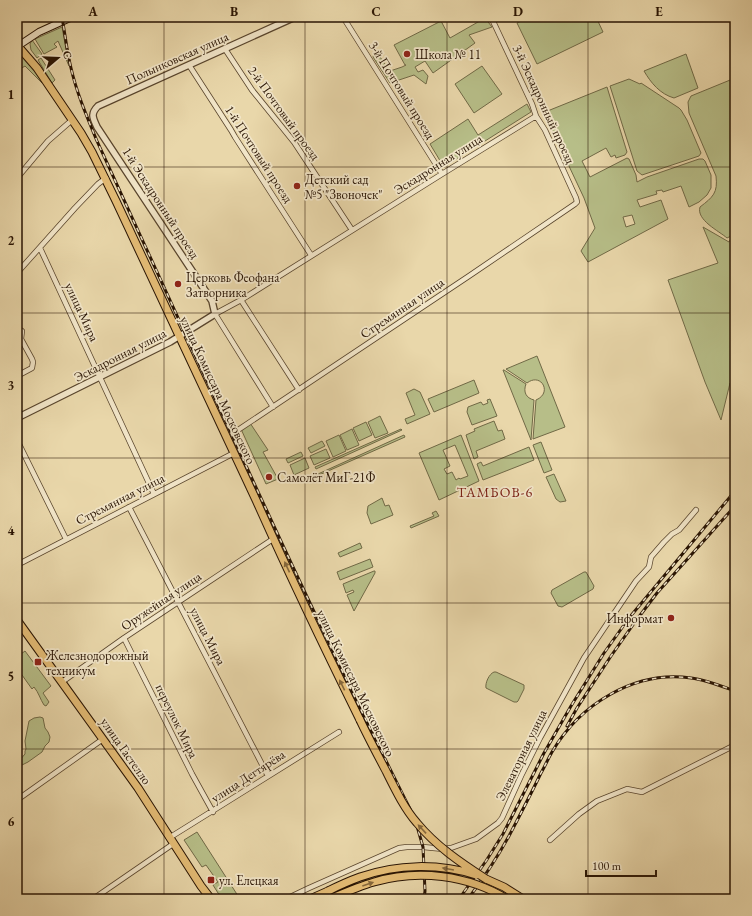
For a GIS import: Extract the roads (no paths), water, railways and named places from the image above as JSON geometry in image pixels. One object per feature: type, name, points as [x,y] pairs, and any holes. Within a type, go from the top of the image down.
[{"type":"main road","points":[[17,46],[39,32],[72,17]]},
{"type":"main road","name":"улица Комиссара Московского","points":[[17,46],[37,68],[72,120],[106,178],[327,653],[402,801],[418,824],[435,841],[467,867],[486,879]]},
{"type":"main road","name":"улица Гастелло","points":[[17,620],[138,788],[200,886],[211,899]]},
{"type":"main road","points":[[310,899],[360,877],[386,870],[408,867],[441,867],[457,870],[486,879],[504,887],[523,899]]},
{"type":"main road","points":[[331,899],[374,882],[401,876],[417,875],[461,880],[480,886],[507,899]]},
{"type":"street","name":"Полынковская улица","points":[[93,114],[98,106],[295,17]]},
{"type":"street","name":"3-й Почтовый проезд","points":[[343,17],[442,174]]},
{"type":"street","name":"3-й Эскадронный проезд","points":[[491,17],[532,104],[536,116],[545,130],[577,202]]},
{"type":"street","name":"2-й Почтовый проезд","points":[[225,49],[252,90],[298,149],[352,230]]},
{"type":"street","name":"1-й Почтовый проезд","points":[[189,65],[311,255]]},
{"type":"street","name":"1-й Эскадронный проезд","points":[[93,114],[97,127],[212,301],[215,314],[273,407]]},
{"type":"street","name":"Эскадронная улица","points":[[17,418],[180,337],[536,116]]},
{"type":"street","points":[[17,178],[48,141],[72,120]]},
{"type":"street","points":[[17,273],[80,203],[98,184],[106,178]]},
{"type":"street","name":"Стремянная улица","points":[[238,430],[577,202]]},
{"type":"street","name":"улица Мира","points":[[40,248],[154,494]]},
{"type":"street","points":[[241,300],[299,390]]},
{"type":"street","points":[[17,332],[19,329],[22,331],[21,339],[32,359],[33,365],[32,368],[17,376]]},
{"type":"street","points":[[17,440],[66,539]]},
{"type":"street","name":"Стремянная улица","points":[[17,565],[234,452]]},
{"type":"street","name":"улица Мира","points":[[129,506],[268,776]]},
{"type":"street","name":"Элеваторная улица","points":[[286,899],[399,848],[451,848],[476,839],[498,824],[506,812],[521,776],[540,738],[584,658],[636,581],[649,567],[651,557],[672,534],[680,530],[696,510]]},
{"type":"street","name":"Оружейная улица","points":[[62,682],[124,638],[273,539]]},
{"type":"street","name":"переулок Мира","points":[[124,638],[212,812]]},
{"type":"street","name":"улица Дегтярёва","points":[[93,899],[212,812],[339,732]]},
{"type":"street","points":[[17,800],[103,739]]},
{"type":"street","points":[[550,840],[579,814],[597,802],[627,789],[642,792],[735,745]]},
{"type":"railway","points":[[62,17],[73,78],[82,105],[97,141],[295,572],[417,826],[423,847],[424,899]]},
{"type":"railway","points":[[459,899],[503,834],[544,753],[604,653],[629,618],[735,491]]},
{"type":"railway","points":[[567,726],[611,656],[657,593],[735,506]]},
{"type":"railway","points":[[468,899],[490,868],[504,844],[552,752],[578,719],[594,705],[611,694],[630,685],[650,679],[670,677],[697,679],[735,691]]},
{"type":"place","name":"Школа № 11","points":[[407,54]]},
{"type":"place","name":"Детский сад №5 \"Звоночек\"","points":[[297,186]]},
{"type":"place","name":"Церковь Феофана Затворника","points":[[178,284]]},
{"type":"place","name":"Самолёт МиГ-21Ф","points":[[269,477]]},
{"type":"place","name":"Информат","points":[[671,618]]},
{"type":"place","name":"Железнодорожный техникум","points":[[38,662]]},
{"type":"place","name":"ул. Елецкая","points":[[211,880]]},
{"type":"district","name":"ТАМБОВ-6","points":[[495,492]]}]
